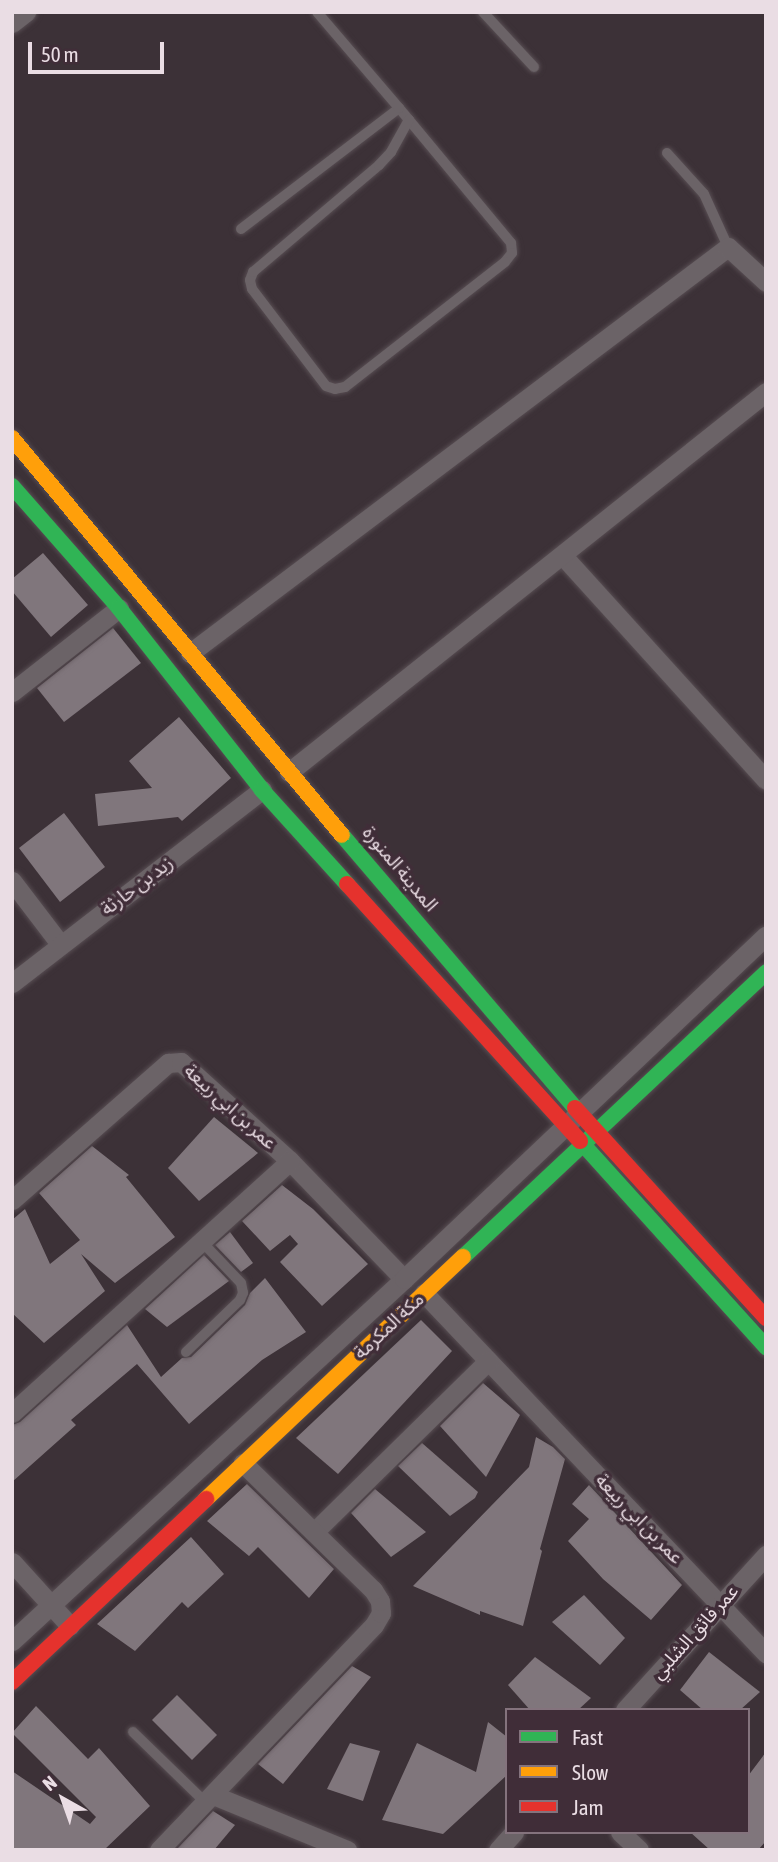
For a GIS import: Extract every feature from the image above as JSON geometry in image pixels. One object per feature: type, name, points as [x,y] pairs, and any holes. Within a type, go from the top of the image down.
[{"type":"main road","name":"المدينة المنورة","points":[[12,438],[289,772],[579,1113],[766,1318]]},
{"type":"main road","points":[[12,485],[119,608],[262,790],[766,1347]]},
{"type":"main road","name":"مكة المكرمة","points":[[12,1682],[766,972]]},
{"type":"street","points":[[12,23],[26,12]]},
{"type":"street","points":[[190,653],[728,247],[766,282]]},
{"type":"street","points":[[289,772],[766,392]]},
{"type":"street","points":[[12,485],[34,466]]},
{"type":"street","points":[[563,556],[766,780]]},
{"type":"street","points":[[12,692],[119,608]]},
{"type":"street","name":"زيد بن حارثة","points":[[12,984],[60,944],[262,790]]},
{"type":"street","points":[[12,881],[60,944]]},
{"type":"street","name":"مكة المكرمة","points":[[12,1640],[404,1279],[766,936]]},
{"type":"street","name":"عمر بن ابي ربيعة","points":[[12,1200],[168,1063],[175,1061],[189,1068],[290,1161],[404,1279]]},
{"type":"street","points":[[12,1413],[204,1242],[290,1161]]},
{"type":"street","name":"عمر بن ابي ربيعة","points":[[424,1293],[766,1654]]},
{"type":"street","points":[[314,1532],[488,1361]]},
{"type":"street","points":[[159,1850],[374,1625],[380,1613],[380,1601],[373,1590],[243,1462]]},
{"type":"street","name":"عمر فائق الشلبي","points":[[627,1708],[766,1555]]},
{"type":"street","points":[[12,1562],[70,1626]]},
{"type":"street","points":[[210,1799],[347,1850]]},
{"type":"street","points":[[498,1850],[512,1834]]},
{"type":"street","points":[[622,1834],[639,1850]]},
{"type":"lane","points":[[317,12],[399,108],[409,120],[511,243],[512,253],[505,262],[345,387],[335,389],[326,386],[252,289],[250,280],[253,272],[379,165],[391,152],[409,120]]},
{"type":"lane","points":[[483,12],[534,67]]},
{"type":"lane","points":[[242,229],[399,108]]},
{"type":"lane","points":[[667,153],[704,194],[728,247]]},
{"type":"lane","points":[[186,1352],[240,1300],[243,1293],[241,1283],[204,1242]]},
{"type":"lane","points":[[133,1732],[210,1799]]},
{"type":"building","points":[[43,553],[88,605],[51,637],[12,591],[12,579]]},
{"type":"building","points":[[113,628],[141,663],[64,722],[37,688]]},
{"type":"building","points":[[179,717],[231,778],[182,821],[178,817],[98,826],[95,794],[152,788],[129,761]]},
{"type":"building","points":[[64,813],[105,867],[60,902],[19,848]]},
{"type":"building","points":[[214,1117],[258,1153],[199,1201],[168,1168]]},
{"type":"building","points":[[92,1146],[129,1175],[126,1177],[175,1237],[115,1283],[81,1254],[105,1291],[44,1343],[12,1313],[12,1220],[25,1209],[50,1264],[80,1240],[39,1193]]},
{"type":"building","points":[[282,1185],[313,1209],[368,1264],[322,1306],[280,1262],[298,1244],[290,1235],[270,1251],[242,1221]]},
{"type":"building","points":[[230,1232],[253,1263],[241,1272],[215,1245]]},
{"type":"building","points":[[204,1255],[229,1281],[167,1327],[145,1309]]},
{"type":"building","points":[[265,1278],[306,1332],[262,1360],[189,1424],[137,1364],[71,1420],[76,1425],[12,1482],[12,1425],[20,1422],[127,1325],[161,1377],[182,1358],[191,1357],[245,1305],[250,1293]]},
{"type":"building","points":[[421,1320],[452,1351],[338,1474],[296,1438]]},
{"type":"building","points":[[483,1383],[520,1415],[486,1477],[440,1426]]},
{"type":"building","points":[[536,1437],[553,1447],[565,1459],[540,1549],[542,1551],[523,1626],[480,1611],[480,1615],[413,1586],[529,1467]]},
{"type":"building","points":[[422,1443],[478,1492],[475,1498],[450,1516],[398,1466]]},
{"type":"building","points":[[247,1484],[334,1569],[309,1598],[258,1547],[249,1556],[207,1521]]},
{"type":"building","points":[[589,1485],[682,1585],[651,1620],[603,1579],[568,1541],[589,1519],[572,1504]]},
{"type":"building","points":[[375,1489],[426,1532],[391,1557],[351,1513]]},
{"type":"building","points":[[191,1537],[224,1574],[188,1608],[182,1602],[135,1651],[97,1624]]},
{"type":"building","points":[[584,1595],[625,1638],[600,1665],[552,1622]]},
{"type":"building","points":[[709,1652],[760,1692],[742,1708],[701,1708],[680,1690]]},
{"type":"building","points":[[535,1657],[591,1698],[580,1708],[528,1708],[508,1685]]},
{"type":"building","points":[[352,1666],[371,1677],[283,1784],[258,1764]]},
{"type":"building","points":[[177,1695],[217,1735],[192,1760],[152,1720]]},
{"type":"building","points":[[36,1706],[88,1759],[99,1748],[150,1806],[104,1850],[12,1850],[12,1771],[90,1824],[96,1817],[12,1733]]},
{"type":"building","points":[[488,1722],[505,1735],[505,1777],[443,1834],[382,1820],[417,1743],[476,1772]]},
{"type":"building","points":[[350,1743],[380,1751],[363,1801],[327,1789]]},
{"type":"building","points":[[766,1752],[766,1841],[758,1850],[710,1850],[692,1834],[750,1834],[750,1773]]},
{"type":"building","points":[[213,1811],[235,1825],[214,1850],[176,1850]]},
{"type":"traffic: fast","points":[[12,486],[119,608],[262,790],[347,884]]},
{"type":"traffic: fast","points":[[342,835],[575,1108]]},
{"type":"traffic: fast","points":[[463,1257],[766,972]]},
{"type":"traffic: fast","points":[[580,1141],[766,1347]]},
{"type":"traffic: slow","points":[[12,438],[342,835]]},
{"type":"traffic: slow","points":[[206,1499],[463,1257]]},
{"type":"traffic: jam","points":[[347,884],[580,1141]]},
{"type":"traffic: jam","points":[[575,1108],[766,1318]]},
{"type":"traffic: jam","points":[[12,1682],[206,1499]]}]
